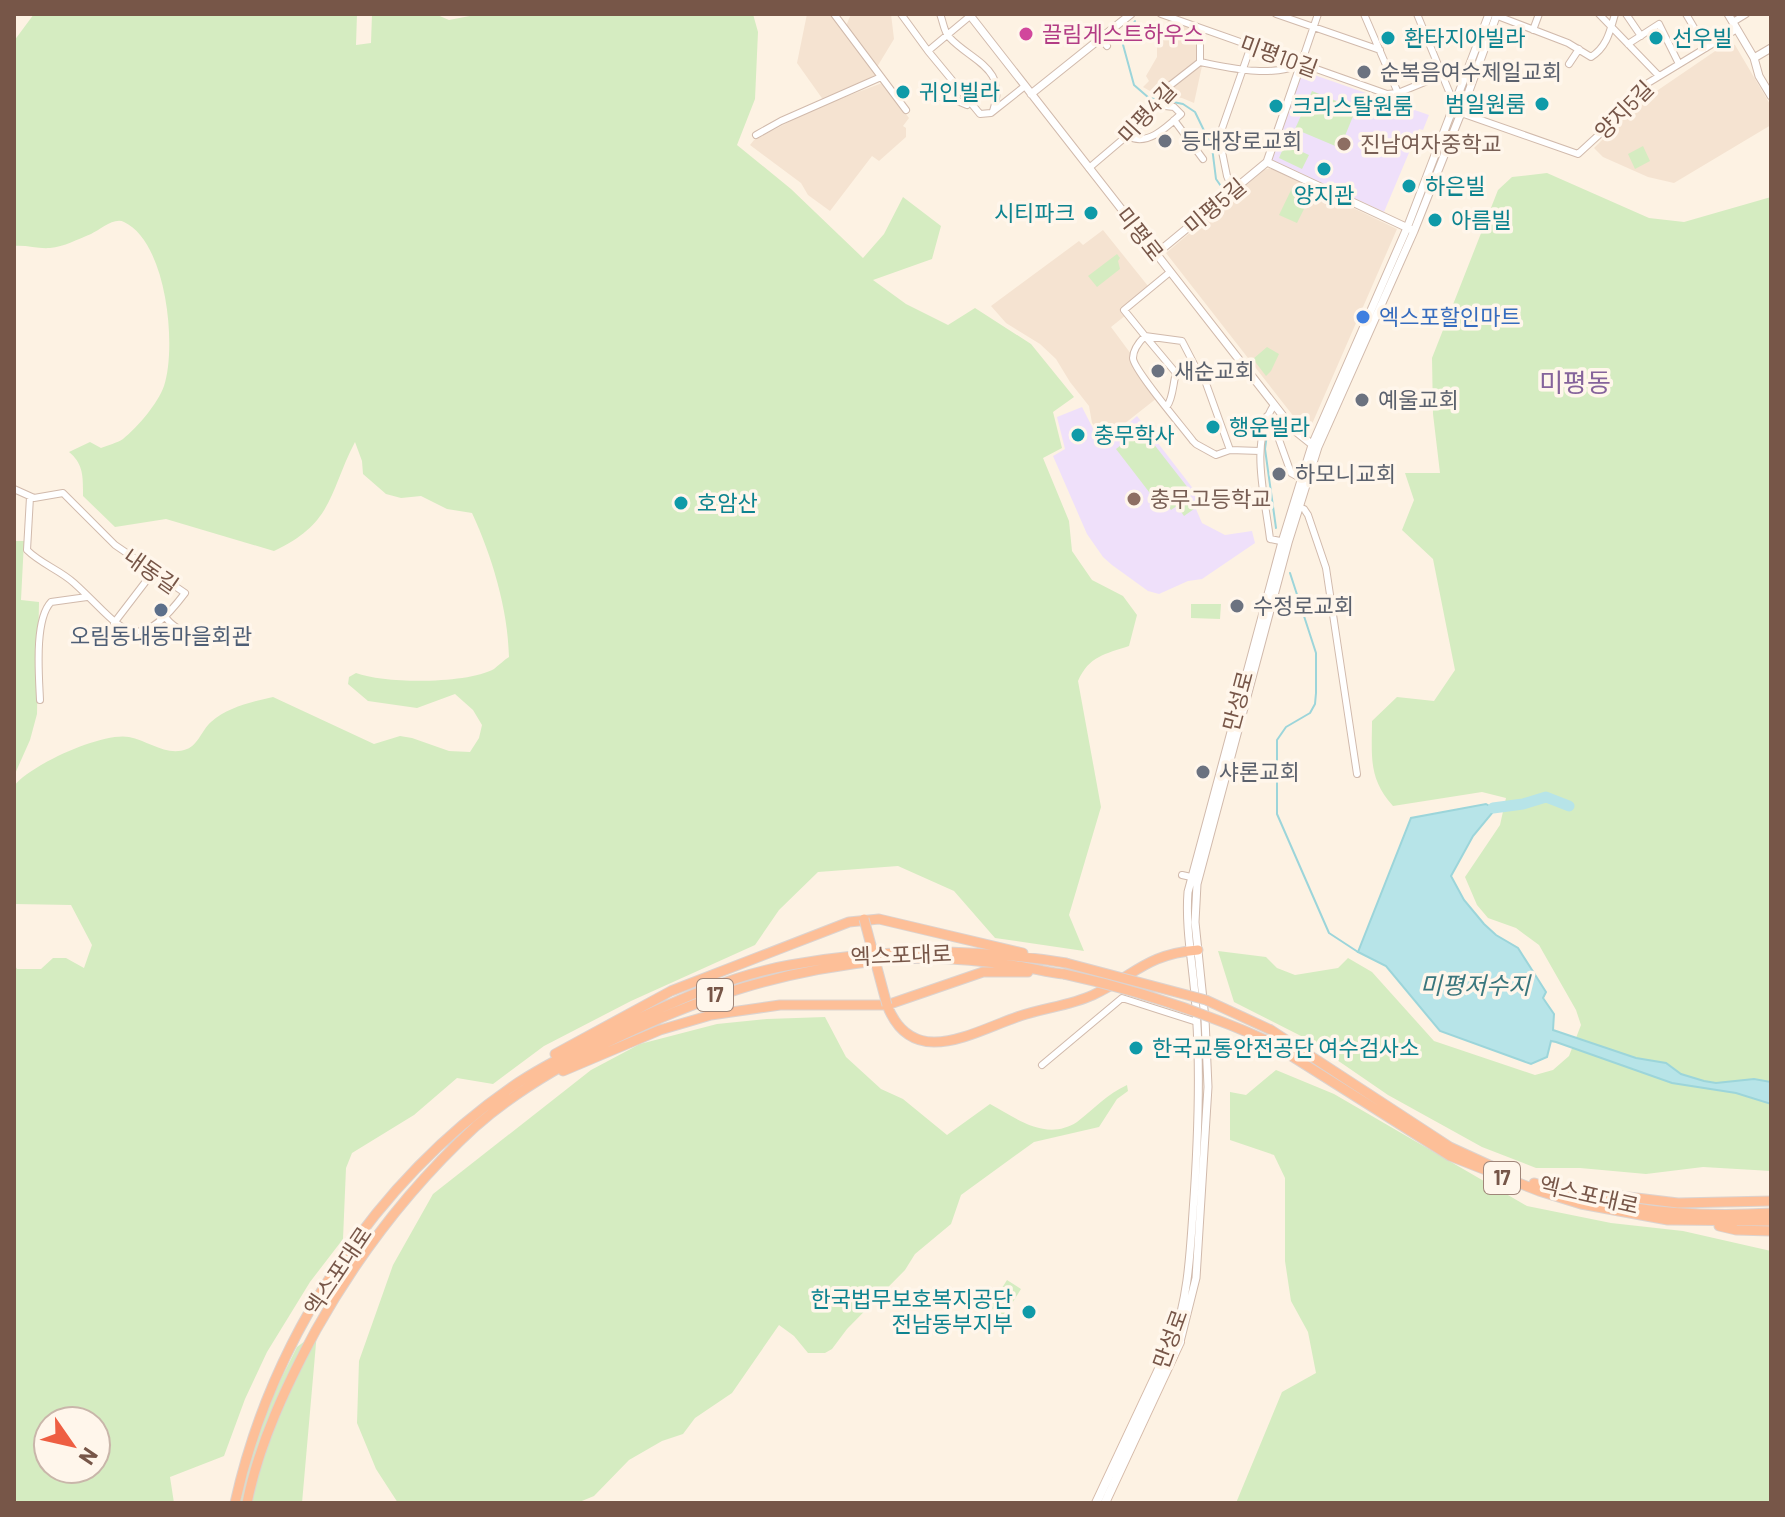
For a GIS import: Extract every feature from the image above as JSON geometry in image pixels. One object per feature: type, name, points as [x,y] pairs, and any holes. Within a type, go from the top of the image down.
[{"type":"highway","points":[[864,919],[892,1019],[904,1032],[926,1042],[943,1042],[1075,1002],[1095,994],[1154,959],[1194,950]]},
{"type":"highway","points":[[540,1074],[568,1045],[671,991],[849,922],[879,919],[1046,960]]},
{"type":"highway","name":"엑스포대로","points":[[235,1503],[272,1387],[299,1330],[366,1227],[420,1165],[475,1115],[540,1074],[661,1008],[787,965],[882,952],[935,950],[1066,963],[1206,1000],[1271,1030],[1450,1147],[1538,1185],[1603,1202],[1668,1212],[1771,1213]]},
{"type":"highway","name":"엑스포대로","points":[[247,1503],[262,1450],[305,1351],[352,1272],[420,1184],[478,1125],[540,1074],[664,1015],[786,974],[885,960],[935,957],[1019,966],[1116,985],[1175,1003],[1266,1040],[1304,1061],[1393,1122],[1475,1167],[1581,1204],[1644,1216],[1700,1222],[1771,1221]]},
{"type":"highway","points":[[540,1074],[560,1073],[660,1030],[711,1015],[780,1005],[887,1005],[983,972],[1043,973]]},
{"type":"highway","points":[[1538,1185],[1678,1203],[1771,1201]]},
{"type":"highway","points":[[1700,1222],[1736,1230],[1771,1231]]},
{"type":"main road","name":"만성로","points":[[1096,1503],[1177,1341]]},
{"type":"main road","name":"만성로","points":[[1105,1503],[1177,1341]]},
{"type":"street","points":[[834,14],[906,110]]},
{"type":"street","points":[[901,14],[980,114],[992,112],[1025,86]]},
{"type":"street","points":[[940,14],[947,36],[980,61],[993,77],[998,93],[992,112]]},
{"type":"street","points":[[1031,94],[1131,14]]},
{"type":"street","name":"미평10길","points":[[1161,14],[1177,17],[1378,91],[1398,93]]},
{"type":"street","name":"미평10길","points":[[1276,14],[1380,50]]},
{"type":"street","points":[[1200,28],[1200,62],[1242,69],[1286,69],[1301,64],[1318,14]]},
{"type":"street","points":[[1364,14],[1398,93],[1442,75]]},
{"type":"street","points":[[1417,14],[1455,106],[1461,113]]},
{"type":"street","points":[[1533,30],[1539,14]]},
{"type":"street","points":[[1599,14],[1659,76]]},
{"type":"street","points":[[1494,15],[1593,56],[1607,41],[1615,14]]},
{"type":"street","points":[[1626,14],[1641,36]]},
{"type":"street","points":[[1634,14],[1635,27]]},
{"type":"street","points":[[1686,14],[1706,48]]},
{"type":"street","name":"양지5길","points":[[1461,113],[1580,153],[1627,109],[1647,84],[1706,48],[1746,14]]},
{"type":"street","points":[[928,51],[970,15]]},
{"type":"street","name":"미평로","points":[[970,15],[1298,435],[1315,446]]},
{"type":"street","name":"만성로","points":[[1410,229],[1455,106],[1494,15]]},
{"type":"street","name":"만성로","points":[[1297,507],[1302,479],[1315,446],[1461,113],[1494,15]]},
{"type":"street","points":[[1733,22],[1771,96]]},
{"type":"street","points":[[1628,44],[1660,25],[1679,64]]},
{"type":"street","points":[[1100,38],[1107,46]]},
{"type":"street","points":[[1233,190],[1219,137],[1251,46]]},
{"type":"street","points":[[1754,58],[1771,48]]},
{"type":"street","points":[[1569,64],[1579,49]]},
{"type":"street","name":"미평4길","points":[[1089,168],[1128,136],[1168,87],[1200,62]]},
{"type":"street","name":"미평5길","points":[[1156,254],[1267,162],[1301,64]]},
{"type":"street","points":[[756,135],[881,77]]},
{"type":"street","points":[[932,100],[940,96],[971,106]]},
{"type":"street","points":[[1128,136],[1146,140],[1181,114],[1179,110],[1158,101]]},
{"type":"street","points":[[1174,120],[1203,159]]},
{"type":"street","points":[[1267,162],[1410,229]]},
{"type":"street","points":[[1167,406],[1176,373],[1124,310],[1170,272]]},
{"type":"street","points":[[1145,336],[1136,347],[1134,362],[1201,448],[1216,455],[1230,450],[1260,451]]},
{"type":"street","points":[[1145,336],[1182,341],[1203,375],[1230,450]]},
{"type":"street","points":[[1274,405],[1261,432],[1260,451],[1270,539],[1285,543]]},
{"type":"street","points":[[1267,416],[1291,473],[1302,479]]},
{"type":"street","name":"만성로","points":[[1177,1341],[1196,1278],[1208,1087],[1205,1019],[1186,910],[1191,877],[1315,446]]},
{"type":"street","name":"내동길","points":[[14,489],[30,497],[66,495],[115,545],[185,593],[166,618],[137,632],[125,630],[114,623]]},
{"type":"street","points":[[30,497],[27,550],[71,581],[114,623],[153,572]]},
{"type":"street","points":[[1297,507],[1308,515],[1325,561],[1357,774]]},
{"type":"street","name":"만성로","points":[[1177,1341],[1190,1258],[1200,1096],[1194,950],[1197,884],[1285,543]]},
{"type":"street","points":[[40,700],[39,645],[45,609],[51,602],[87,597]]},
{"type":"street","points":[[166,618],[174,628],[199,642]]},
{"type":"street","points":[[1182,875],[1191,877]]},
{"type":"street","points":[[1042,1065],[1122,998],[1197,1022]]},
{"type":"shaded area","points":[[807,14],[831,14],[877,76],[824,101],[797,63]]},
{"type":"shaded area","points":[[851,14],[891,14],[894,39],[877,67],[846,26]]},
{"type":"shaded area","points":[[1169,19],[1198,30],[1198,61],[1202,66],[1194,103],[1155,94],[1143,87],[1149,81],[1146,76],[1157,57],[1157,40]]},
{"type":"shaded area","points":[[1727,43],[1735,45],[1771,106],[1771,125],[1674,183],[1648,177],[1603,157],[1594,148],[1639,103]]},
{"type":"shaded area","name":"진남여자중학교","points":[[1303,71],[1429,115],[1423,130],[1419,129],[1384,212],[1270,159]]},
{"type":"shaded area","points":[[882,83],[909,118],[903,126],[906,137],[879,161],[872,156],[830,211],[808,195],[801,183],[750,145],[754,140],[816,108]]},
{"type":"shaded area","points":[[1270,168],[1397,229],[1312,424],[1298,422],[1166,253]]},
{"type":"shaded area","points":[[1103,230],[1148,286],[1122,309],[1126,315],[1111,327],[1131,354],[1134,368],[1157,398],[1105,439],[1092,423],[1089,406],[1056,359],[1040,344],[1006,323],[991,306],[1079,241],[1083,245]]},
{"type":"shaded area","name":"충무고등학교","points":[[1082,407],[1102,446],[1137,416],[1198,495],[1196,509],[1202,523],[1225,535],[1252,531],[1255,543],[1202,579],[1188,581],[1159,594],[1148,591],[1112,565],[1087,534],[1053,456],[1065,449],[1057,417]]},
{"type":"green space","points":[[34,14],[357,14],[356,45],[371,43],[372,14],[435,14],[449,20],[480,14],[753,14],[758,32],[755,99],[737,145],[791,189],[863,258],[884,234],[903,197],[941,226],[932,259],[873,280],[906,304],[948,325],[975,308],[1031,344],[1074,397],[1053,412],[1062,448],[1043,458],[1069,521],[1072,551],[1092,580],[1123,596],[1137,615],[1129,646],[1093,661],[1078,681],[1101,807],[1069,915],[1084,951],[995,938],[954,891],[898,866],[818,872],[779,910],[755,945],[631,1001],[544,1046],[493,1084],[457,1078],[414,1115],[352,1153],[346,1168],[343,1239],[310,1282],[267,1352],[224,1456],[170,1477],[174,1503],[14,1503],[14,964],[17,969],[41,969],[53,958],[66,958],[84,968],[92,945],[71,905],[14,904],[14,786],[50,760],[102,740],[129,737],[165,750],[187,749],[211,722],[225,712],[273,697],[374,744],[400,736],[449,751],[470,752],[479,738],[482,725],[473,710],[455,694],[417,708],[368,701],[348,684],[349,677],[356,673],[405,681],[465,678],[494,669],[509,657],[506,620],[498,583],[472,513],[447,509],[421,496],[401,498],[386,494],[363,474],[355,442],[319,517],[294,540],[274,551],[166,519],[115,527],[83,496],[80,466],[69,452],[90,442],[101,448],[123,439],[147,414],[164,386],[168,369],[168,322],[159,272],[139,233],[120,221],[55,247],[14,246],[14,41]]},
{"type":"green space","points":[[1312,91],[1356,109],[1340,148],[1295,129]]},
{"type":"green space","points":[[1285,144],[1309,155],[1302,169],[1279,158]]},
{"type":"green space","points":[[1643,146],[1650,161],[1635,169],[1628,154]]},
{"type":"green space","points":[[1547,173],[1649,218],[1684,222],[1771,197],[1771,1171],[1703,1167],[1646,1174],[1536,1168],[1482,1147],[1388,1095],[1305,1038],[1234,1002],[1218,951],[1266,957],[1277,968],[1295,975],[1338,968],[1348,958],[1372,972],[1434,1041],[1535,1075],[1553,1070],[1569,1056],[1581,1025],[1576,1010],[1539,945],[1516,928],[1488,918],[1477,905],[1465,877],[1500,825],[1506,798],[1482,792],[1393,806],[1375,776],[1372,746],[1372,721],[1397,697],[1434,701],[1455,670],[1433,559],[1402,530],[1414,500],[1405,473],[1440,473],[1433,414],[1432,358],[1498,190],[1512,177]]},
{"type":"green space","points":[[1293,186],[1311,195],[1297,223],[1279,215]]},
{"type":"green space","points":[[1117,254],[1120,269],[1097,287],[1088,276]]},
{"type":"green space","points":[[1267,347],[1279,354],[1266,376],[1253,359]]},
{"type":"green space","points":[[1142,429],[1192,493],[1186,498],[1194,509],[1184,516],[1177,506],[1171,510],[1161,497],[1156,501],[1116,449]]},
{"type":"green space","points":[[14,541],[24,541],[21,600],[39,602],[37,714],[30,740],[14,776]]},
{"type":"green space","points":[[1191,604],[1221,604],[1220,619],[1191,618]]},
{"type":"green space","points":[[825,1017],[846,1057],[881,1089],[903,1099],[947,1135],[990,1104],[1032,1126],[1054,1130],[1065,1128],[1127,1085],[1128,1091],[1117,1099],[1099,1127],[1034,1142],[961,1195],[951,1224],[915,1254],[905,1270],[847,1329],[832,1349],[825,1353],[808,1353],[794,1336],[779,1325],[732,1393],[695,1418],[683,1434],[662,1441],[629,1460],[594,1496],[577,1503],[398,1503],[376,1469],[357,1423],[359,1361],[393,1265],[433,1194],[591,1070],[640,1044],[717,1024]]},
{"type":"green space","points":[[1276,1070],[1334,1094],[1527,1206],[1611,1223],[1683,1231],[1771,1251],[1771,1503],[1236,1503],[1282,1392],[1316,1373],[1308,1332],[1291,1301],[1285,1261],[1285,1178],[1274,1155],[1230,1140],[1230,1092],[1246,1095]]},
{"type":"green space","points":[[1007,1280],[1021,1289],[1004,1316],[990,1307]]},
{"type":"green space","points":[[317,1332],[302,1503],[238,1503],[264,1413],[297,1347]]},
{"type":"water","name":"미평저수지","points":[[1486,804],[1493,808],[1493,812],[1473,836],[1451,876],[1464,900],[1484,924],[1518,948],[1546,992],[1543,998],[1554,1014],[1553,1030],[1636,1058],[1666,1063],[1681,1074],[1704,1081],[1716,1083],[1754,1079],[1771,1082],[1771,1104],[1736,1093],[1672,1083],[1556,1042],[1551,1041],[1547,1057],[1531,1064],[1440,1031],[1386,966],[1358,952],[1411,818]]},
{"type":"waterway","points":[[1135,21],[1122,41],[1134,85],[1149,98],[1156,99]]},
{"type":"waterway","points":[[1163,100],[1183,104],[1195,112],[1212,147],[1216,179],[1225,192]]},
{"type":"waterway","points":[[1268,426],[1265,449],[1276,528]]},
{"type":"waterway","points":[[1290,573],[1316,653],[1316,693],[1310,713],[1286,727],[1277,740],[1277,814],[1329,933],[1358,952]]},
{"type":"waterway","points":[[1493,808],[1546,797],[1569,806]]},
{"type":"place","name":"끌림게스트하우스","points":[[1026,34]]},
{"type":"place","name":"환타지아빌라","points":[[1388,38]]},
{"type":"place","name":"선우빌","points":[[1656,38]]},
{"type":"place","name":"순복음여수제일교회","points":[[1364,72]]},
{"type":"place","name":"귀인빌라","points":[[903,92]]},
{"type":"place","name":"범일원룸","points":[[1542,104]]},
{"type":"place","name":"크리스탈원룸","points":[[1276,106]]},
{"type":"place","name":"등대장로교회","points":[[1165,141]]},
{"type":"place","name":"진남여자중학교","points":[[1344,144]]},
{"type":"place","name":"양지관","points":[[1324,169]]},
{"type":"place","name":"하은빌","points":[[1409,186]]},
{"type":"place","name":"시티파크","points":[[1091,213]]},
{"type":"place","name":"아름빌","points":[[1435,220]]},
{"type":"place","name":"엑스포할인마트","points":[[1363,317]]},
{"type":"place","name":"새순교회","points":[[1158,371]]},
{"type":"place","name":"예울교회","points":[[1362,400]]},
{"type":"place","name":"행운빌라","points":[[1213,427]]},
{"type":"place","name":"충무학사","points":[[1078,435]]},
{"type":"place","name":"하모니교회","points":[[1279,474]]},
{"type":"place","name":"충무고등학교","points":[[1134,499]]},
{"type":"place","name":"호암산","points":[[681,503]]},
{"type":"place","name":"수정로교회","points":[[1237,606]]},
{"type":"place","name":"오림동내동마을회관","points":[[161,610]]},
{"type":"place","name":"샤론교회","points":[[1203,772]]},
{"type":"place","name":"한국교통안전공단 여수검사소","points":[[1136,1048]]},
{"type":"place","name":"한국법무보호복지공단 전남동부지부","points":[[1029,1312]]},
{"type":"district","name":"미평동","points":[[1575,383]]}]
